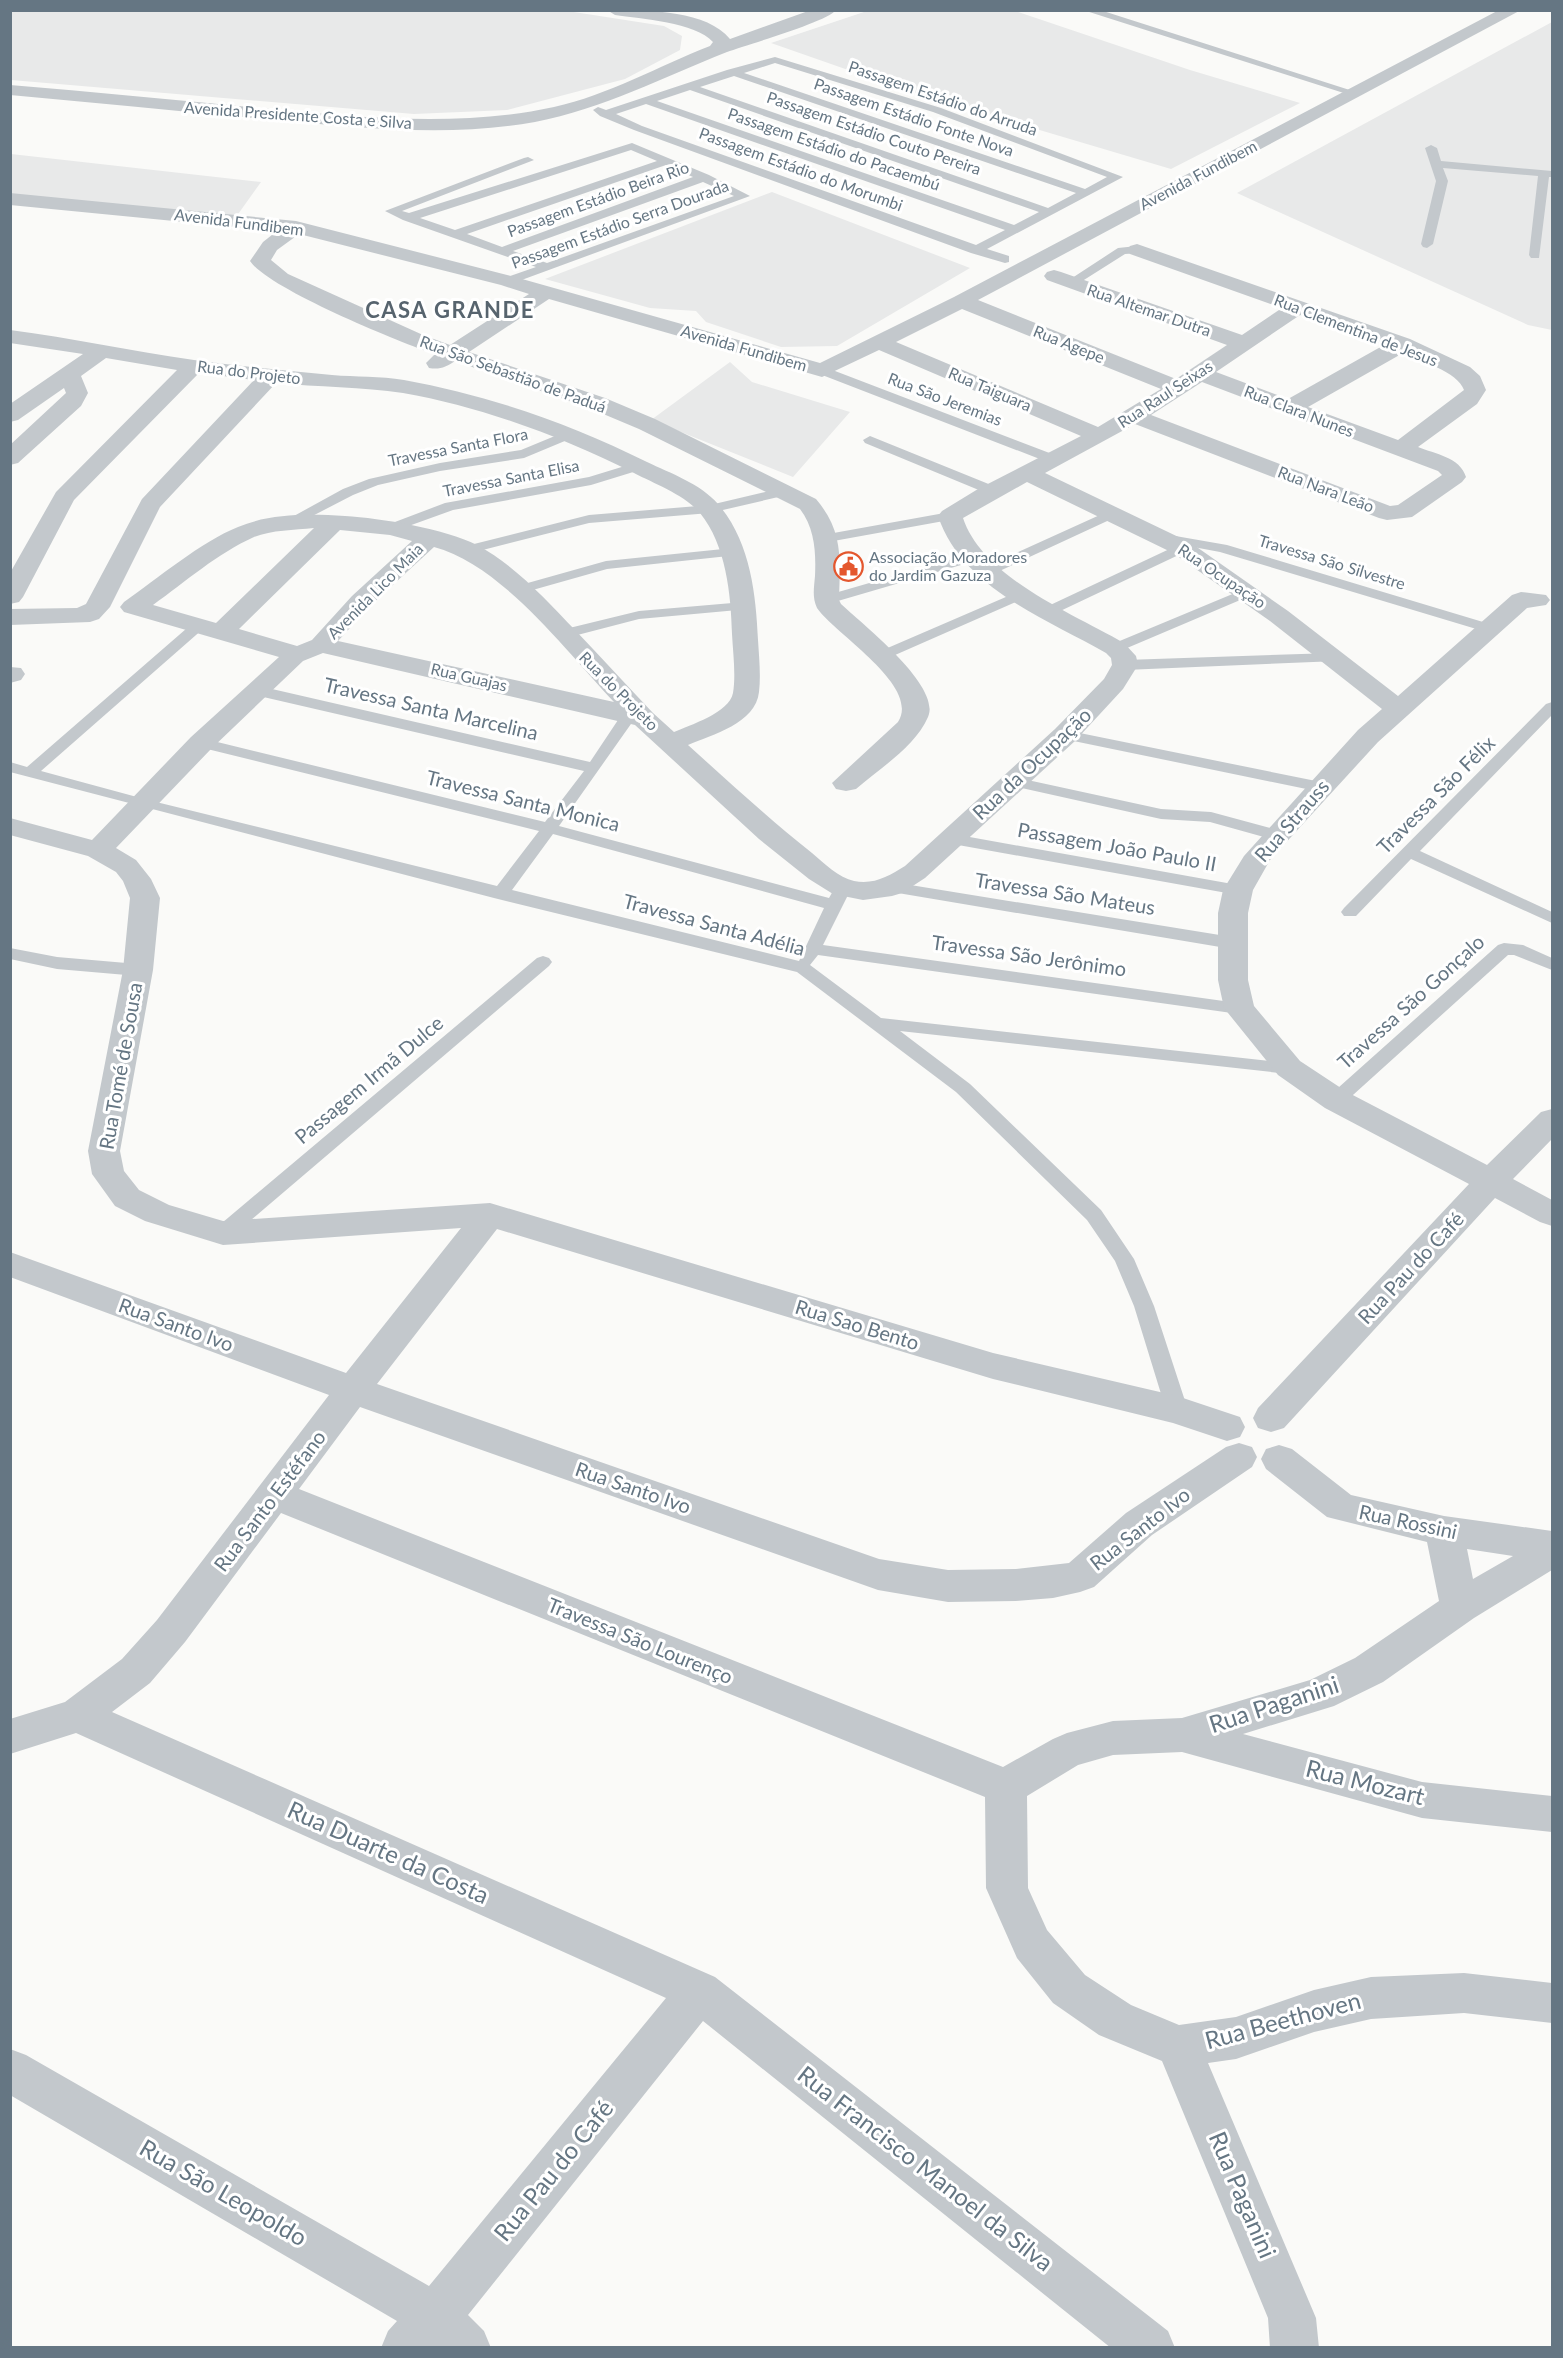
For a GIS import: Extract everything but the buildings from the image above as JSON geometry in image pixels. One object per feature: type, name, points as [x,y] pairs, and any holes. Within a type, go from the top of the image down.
[{"type":"street","points":[[615,10],[672,20],[713,32],[722,41],[717,50]]},
{"type":"street","points":[[672,20],[695,10]]},
{"type":"street","name":"Avenida Presidente Costa e Silva","points":[[10,90],[405,124],[519,117],[597,108],[717,50],[828,10]]},
{"type":"street","name":"Avenida Fundibem","points":[[10,200],[296,227],[546,292],[822,370],[961,301],[1513,10]]},
{"type":"street","name":"Rua São Sebastião de Paduá","points":[[296,227],[270,246],[260,261],[268,270],[415,340],[597,403],[637,420],[808,504],[816,512],[828,538]]},
{"type":"street","name":"Rua Clementina de Jesus","points":[[1137,250],[1402,344],[1462,372],[1472,381],[1475,390],[1469,399],[1401,449]]},
{"type":"street","name":"Rua Altemar Dutra","points":[[1063,279],[1243,343]]},
{"type":"street","points":[[403,387],[450,353],[546,292]]},
{"type":"street","name":"Rua Agepe","points":[[961,301],[1176,387]]},
{"type":"street","name":"Rua Raul Seixas","points":[[1028,474],[1100,436],[1298,307]]},
{"type":"street","name":"Rua do Projeto","points":[[10,336],[194,366],[403,387],[481,406],[567,435],[638,466],[683,490],[710,509],[733,552],[740,573],[744,606],[747,694],[743,705],[734,713],[672,742],[637,717],[522,589],[496,568],[467,550],[392,528],[334,522],[290,522],[246,532],[222,545],[133,607],[291,652],[294,656]]},
{"type":"street","name":"Rua Taiguara","points":[[880,343],[1100,436]]},
{"type":"street","points":[[1291,407],[1402,344]]},
{"type":"street","points":[[10,415],[99,352]]},
{"type":"street","points":[[10,597],[64,497],[194,366]]},
{"type":"street","name":"Rua Clara Nunes","points":[[1198,372],[1401,449]]},
{"type":"street","points":[[10,458],[73,401],[77,393],[69,374]]},
{"type":"street","points":[[10,616],[90,614],[97,607],[150,504],[271,375]]},
{"type":"street","points":[[20,385],[47,390]]},
{"type":"street","name":"Rua Nara Leão","points":[[1132,415],[1394,514],[1404,512],[1454,477],[1454,473],[1446,466],[1401,449]]},
{"type":"street","points":[[1028,474],[991,489],[950,516],[960,542],[980,564],[1022,594],[1051,610],[1120,656]]},
{"type":"street","name":"Rua Ocupação","points":[[1028,474],[1173,543],[1247,592],[1397,708]]},
{"type":"street","points":[[210,628],[334,522]]},
{"type":"street","name":"Avenida Lico Maia","points":[[321,645],[361,601],[430,538]]},
{"type":"street","points":[[828,538],[826,600],[830,608],[881,656],[914,695],[917,710],[914,720],[905,731],[846,783]]},
{"type":"street","name":"Rua Strauss","points":[[1545,603],[1521,600],[1488,628],[1397,708],[1275,835],[1258,856],[1238,890],[1233,913],[1232,943],[1233,980],[1239,1008],[1289,1068],[1336,1100],[1552,1214]]},
{"type":"street","points":[[98,850],[201,743],[294,656],[321,645]]},
{"type":"street","name":"Rua Guajas","points":[[321,645],[637,717]]},
{"type":"street","name":"Rua da Ocupação","points":[[672,742],[769,833],[819,873],[839,896],[892,887],[915,872],[1065,735],[1114,683],[1120,656]]},
{"type":"street","name":"Rua Tomé de Sousa","points":[[10,826],[98,850],[126,866],[137,879],[145,898],[138,970],[104,1151],[108,1174],[127,1198],[157,1213],[223,1233],[490,1215]]},
{"type":"street","name":"Rua Pau do Café","points":[[1271,1418],[1491,1181],[1552,1120]]},
{"type":"street","name":"Rua Sao Bento","points":[[490,1215],[993,1366],[1177,1410],[1233,1442]]},
{"type":"street","name":"Rua Santo Estéfano","points":[[10,1737],[78,1715],[136,1671],[171,1631],[353,1390],[490,1215]]},
{"type":"street","name":"Rua Santo Ivo","points":[[10,1264],[353,1390],[878,1574],[948,1586],[1016,1585],[1053,1582],[1080,1576],[1233,1442]]},
{"type":"street","points":[[1250,1414],[1271,1418],[1286,1430],[1290,1438],[1286,1454],[1279,1459],[1259,1464],[1233,1442],[1232,1420],[1250,1414]]},
{"type":"street","name":"Rua Rossini","points":[[1279,1459],[1340,1507],[1444,1531],[1552,1545]]},
{"type":"street","name":"Travessa São Lourenço","points":[[274,1495],[1006,1787]]},
{"type":"street","points":[[1444,1531],[1460,1607]]},
{"type":"street","name":"Rua Paganini","points":[[1006,1787],[1066,1751],[1113,1738],[1182,1735],[1320,1694],[1369,1670],[1460,1607],[1552,1551]]},
{"type":"street","name":"Rua Duarte da Costa","points":[[78,1715],[699,1991]]},
{"type":"street","name":"Rua Mozart","points":[[1182,1735],[1422,1800],[1552,1814]]},
{"type":"street","name":"Rua Beethoven","points":[[1006,1787],[1007,1888],[1032,1944],[1069,1989],[1115,2020],[1178,2046],[1236,2038],[1314,2011],[1371,1998],[1464,1993],[1552,2003]]},
{"type":"street","name":"Rua Pau do Café","points":[[436,2337],[462,2286],[699,1991]]},
{"type":"street","name":"Rua Francisco Manoel da Silva","points":[[699,1991],[1151,2348]]},
{"type":"street","name":"Rua Paganini","points":[[1178,2046],[1292,2318],[1295,2348]]},
{"type":"street","name":"Rua São Leopoldo","points":[[10,2070],[436,2337]]},
{"type":"lane","points":[[1088,10],[1353,93]]},
{"type":"lane","name":"Passagem Estádio do Arruda","points":[[597,108],[645,100],[775,60],[937,110],[1117,177],[975,250]]},
{"type":"lane","name":"Passagem Estádio Fonte Nova","points":[[731,72],[1086,193]]},
{"type":"lane","name":"Passagem Estádio Couto Pereira","points":[[687,86],[1049,212]]},
{"type":"lane","name":"Passagem Estádio do Pacaembú","points":[[645,100],[1013,229]]},
{"type":"lane","name":"Passagem Estádio do Morumbi","points":[[597,108],[638,129],[1005,260]]},
{"type":"lane","points":[[772,176],[937,110]]},
{"type":"lane","name":"Passagem Estádio Serra Dourada","points":[[407,218],[628,146],[636,147],[744,196],[508,282]]},
{"type":"lane","points":[[1427,244],[1442,181],[1431,148]]},
{"type":"lane","points":[[528,160],[391,211],[548,267]]},
{"type":"lane","points":[[455,234],[668,161]]},
{"type":"lane","points":[[1436,164],[1548,174],[1535,255]]},
{"type":"lane","name":"Passagem Estádio Beira Rio","points":[[501,251],[705,177]]},
{"type":"lane","points":[[1063,279],[1122,251],[1137,250]]},
{"type":"lane","name":"Rua São Jeremias","points":[[822,370],[1055,460]]},
{"type":"lane","name":"Travessa Santa Flora","points":[[290,522],[348,492],[374,482],[440,466],[524,454],[567,435]]},
{"type":"lane","points":[[870,440],[991,489]]},
{"type":"lane","name":"Travessa Santa Elisa","points":[[392,528],[450,506],[591,481],[638,466]]},
{"type":"lane","points":[[467,550],[589,519],[710,509],[782,492]]},
{"type":"lane","points":[[826,600],[980,564],[1113,513]]},
{"type":"lane","points":[[828,538],[950,516]]},
{"type":"lane","points":[[1051,610],[1173,543]]},
{"type":"lane","name":"Travessa São Silvestre","points":[[1173,543],[1222,548],[1488,628]]},
{"type":"lane","points":[[522,589],[606,565],[733,552]]},
{"type":"lane","points":[[1120,656],[1247,592]]},
{"type":"lane","points":[[881,656],[1022,594]]},
{"type":"lane","points":[[562,634],[639,615],[744,606]]},
{"type":"lane","points":[[30,771],[210,628]]},
{"type":"lane","points":[[1120,656],[1333,658]]},
{"type":"lane","name":"Travessa Santa Marcelina","points":[[259,691],[594,768]]},
{"type":"lane","name":"Travessa São Félix","points":[[1350,912],[1552,707]]},
{"type":"lane","points":[[500,894],[594,768],[637,717]]},
{"type":"lane","points":[[1065,735],[1321,787]]},
{"type":"lane","name":"Travessa Santa Monica","points":[[201,743],[839,896]]},
{"type":"lane","name":"Travessa Santa Adélia","points":[[10,767],[500,894],[803,968],[963,1088],[1094,1215],[1124,1259],[1144,1306],[1177,1410]]},
{"type":"lane","points":[[1014,782],[1154,813],[1211,817],[1275,835]]},
{"type":"lane","name":"Passagem João Paulo II","points":[[953,838],[1238,890]]},
{"type":"lane","points":[[1409,852],[1552,918]]},
{"type":"lane","name":"Travessa São Mateus","points":[[892,887],[1232,943]]},
{"type":"lane","points":[[803,968],[839,896]]},
{"type":"lane","name":"Travessa São Jerônimo","points":[[812,949],[1239,1008]]},
{"type":"lane","name":"Travessa São Gonçalo","points":[[1336,1100],[1504,949],[1517,949],[1552,965]]},
{"type":"lane","points":[[10,953],[57,963],[138,970]]},
{"type":"lane","name":"Passagem Irmã Dulce","points":[[223,1233],[543,962]]},
{"type":"lane","points":[[875,1023],[1289,1068]]},
{"type":"shaded area","points":[[561,10],[664,26],[682,36],[680,50],[625,79],[507,110],[414,114],[11,80],[11,11]]},
{"type":"shaded area","points":[[870,10],[1015,11],[1190,70],[1300,103],[1171,169],[911,92],[771,43]]},
{"type":"shaded area","points":[[1552,22],[1552,330],[1528,325],[1237,193]]},
{"type":"shaded area","points":[[11,154],[261,182],[236,217],[11,195]]},
{"type":"shaded area","points":[[772,192],[970,268],[837,346],[781,347],[706,322],[696,311],[650,308],[545,279]]},
{"type":"shaded area","points":[[730,362],[752,382],[850,412],[793,477],[651,420]]},
{"type":"place","name":"Associação Moradores do Jardim Gazuza","points":[[848,566]]},
{"type":"district","name":"CASA GRANDE","points":[[450,310]]}]
